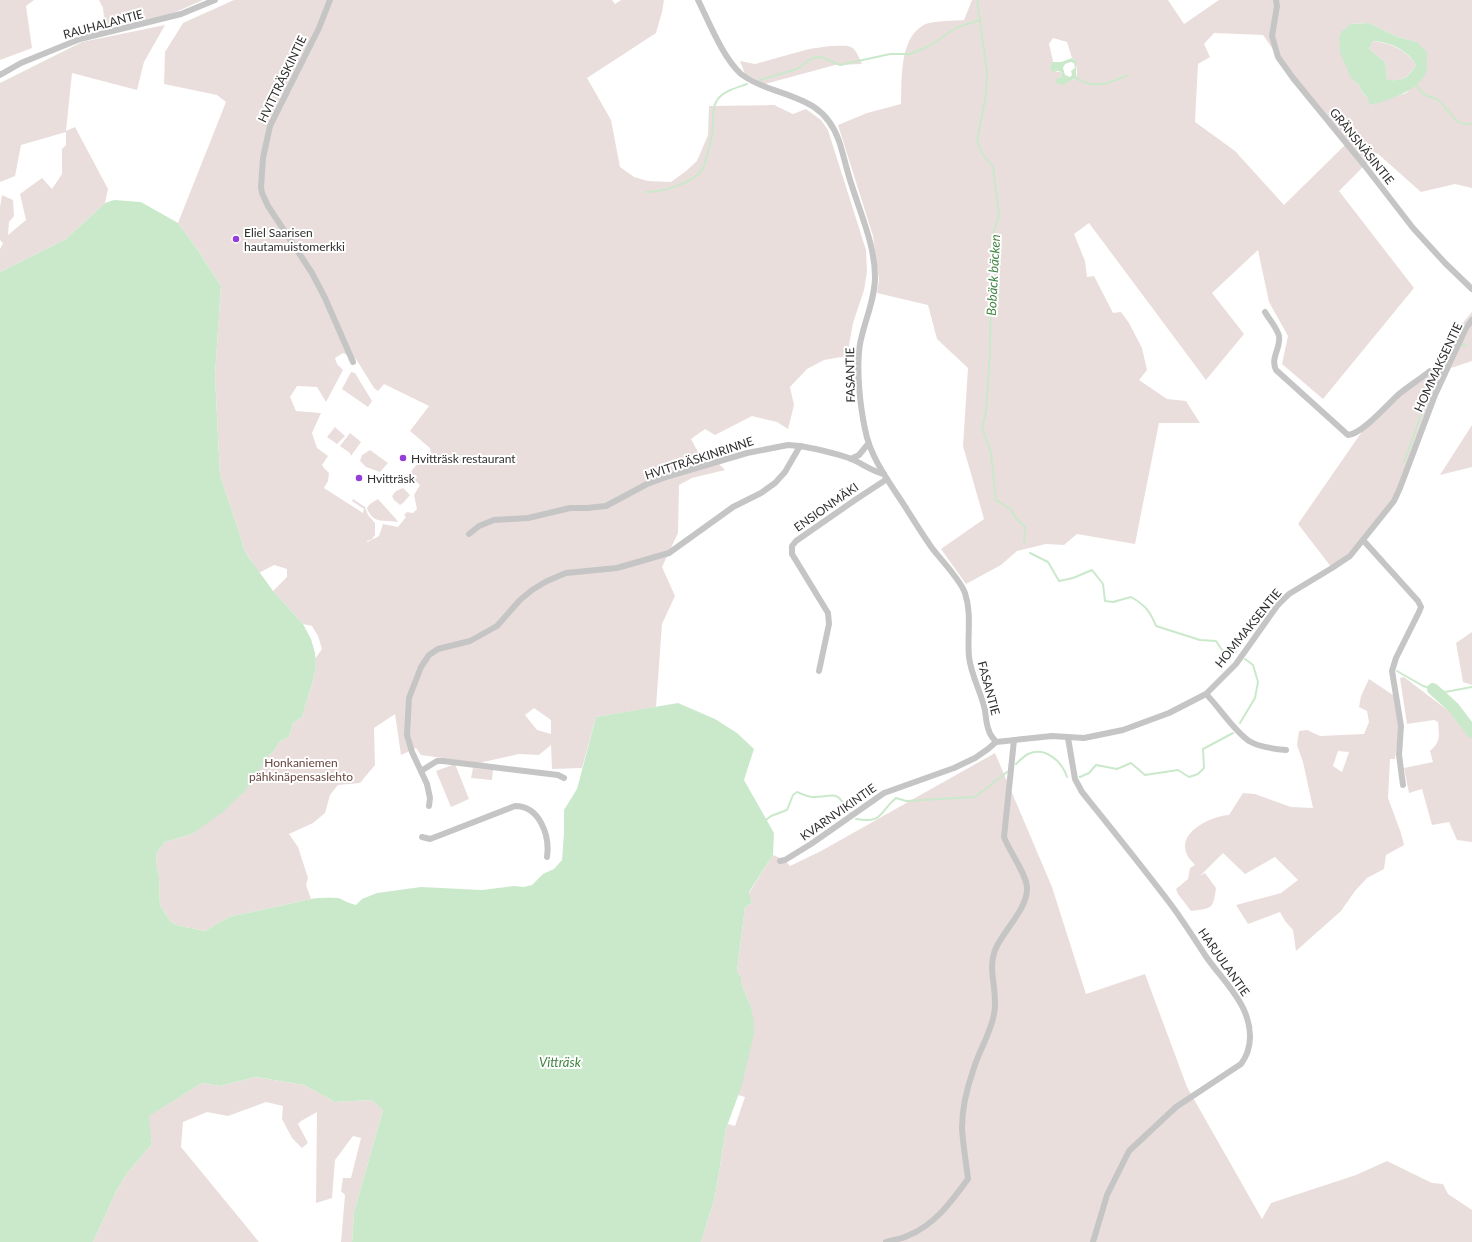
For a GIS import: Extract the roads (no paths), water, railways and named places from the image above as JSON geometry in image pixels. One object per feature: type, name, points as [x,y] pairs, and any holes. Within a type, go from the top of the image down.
[{"type":"street","name":"RAUHALANTIE","points":[[0,75],[21,63],[80,39],[181,14],[214,0]]},
{"type":"street","name":"HVITTRÄSKINTIE","points":[[330,0],[319,28],[270,126],[263,158],[261,187],[268,206],[312,273],[325,298],[352,362]]},
{"type":"street","name":"FASANTIE","points":[[698,0],[718,41],[734,67],[755,83],[798,98],[815,107],[829,120],[839,141],[851,184],[869,238],[874,267],[874,287],[860,344],[859,364],[861,399],[868,444],[885,476],[927,542],[962,586],[965,594],[970,626],[969,656],[972,672],[985,709],[988,729],[996,742]]},
{"type":"street","name":"GRÄNSNÄSINTIE","points":[[1276,0],[1277,6],[1272,36],[1278,57],[1302,90],[1365,166],[1413,228],[1445,263],[1472,289]]},
{"type":"street","points":[[1265,312],[1279,335],[1279,341],[1274,359],[1276,370],[1348,435],[1354,434],[1401,393],[1430,371],[1444,374]]},
{"type":"street","name":"HOMMAKSENTIE","points":[[996,742],[1052,736],[1084,738],[1123,730],[1169,713],[1206,694],[1236,664],[1277,606],[1288,594],[1350,556],[1394,501],[1444,374],[1466,328],[1472,320]]},
{"type":"street","points":[[851,459],[859,455],[868,444]]},
{"type":"street","name":"HVITTRÄSKINRINNE","points":[[469,534],[480,526],[494,520],[528,518],[570,508],[606,506],[647,484],[669,476],[747,453],[788,445],[810,448],[851,459],[885,476]]},
{"type":"street","points":[[429,806],[430,798],[427,784],[412,752],[407,735],[409,698],[421,667],[429,655],[438,649],[470,641],[497,626],[520,600],[547,580],[566,574],[617,568],[668,554],[733,506],[761,493],[775,483],[785,472],[800,446]]},
{"type":"street","name":"ENSIONMÄKI","points":[[819,671],[829,618],[812,586],[792,554],[792,546],[796,541],[855,500],[885,476]]},
{"type":"street","points":[[1363,540],[1418,601],[1421,607],[1396,658],[1392,671],[1401,726],[1399,755],[1403,785]]},
{"type":"street","points":[[1206,694],[1241,734],[1250,742],[1269,748],[1286,750]]},
{"type":"street","name":"HARJULANTIE","points":[[1068,738],[1075,779],[1082,792],[1170,902],[1234,994],[1244,1010],[1249,1025],[1250,1036],[1249,1049],[1246,1058],[1241,1064],[1176,1107],[1129,1151],[1107,1195],[1093,1242]]},
{"type":"street","points":[[886,1242],[908,1236],[930,1222],[952,1201],[968,1179],[962,1126],[965,1101],[973,1070],[994,1014],[996,999],[991,965],[996,948],[1025,901],[1028,888],[1019,865],[1008,848],[1004,837],[1014,740]]},
{"type":"street","name":"KVARNVIKINTIE","points":[[780,861],[785,860],[811,844],[884,793],[954,768],[976,758],[996,742]]},
{"type":"street","points":[[421,771],[443,761],[558,775],[564,778]]},
{"type":"street","points":[[422,837],[430,839],[515,806],[522,806],[534,812],[540,820],[549,846],[547,857]]},
{"type":"water","points":[[1369,23],[1398,37],[1417,42],[1427,52],[1427,68],[1424,77],[1414,87],[1400,95],[1370,105],[1367,97],[1362,92],[1359,85],[1351,78],[1340,53],[1339,38],[1341,32],[1351,24]],"holes":[[[1373,41],[1398,48],[1413,60],[1416,65],[1407,76],[1397,80],[1387,80],[1384,61],[1369,49]]]},
{"type":"water","points":[[1072,58],[1076,61],[1076,78],[1063,85],[1056,83],[1056,79],[1061,77],[1062,73],[1059,71],[1052,72],[1050,67],[1052,62],[1061,62]],"holes":[[[1071,62],[1074,63],[1075,68],[1071,71],[1072,75],[1070,77],[1065,75],[1063,68],[1065,64]]]},
{"type":"water","name":"Vitträsk","points":[[114,200],[141,202],[178,223],[221,286],[215,375],[220,475],[244,549],[273,591],[303,624],[311,639],[315,653],[316,667],[302,717],[293,723],[289,737],[280,741],[274,751],[266,758],[263,765],[244,792],[223,812],[192,834],[165,842],[157,852],[156,861],[159,877],[160,905],[170,921],[176,925],[205,931],[229,917],[311,899],[339,898],[356,905],[362,899],[377,893],[421,887],[482,890],[532,885],[543,874],[554,869],[562,860],[564,810],[577,789],[596,717],[678,703],[715,719],[737,733],[754,749],[744,780],[774,833],[773,855],[749,892],[752,903],[745,907],[737,972],[741,976],[741,983],[751,1007],[754,1021],[754,1034],[742,1085],[726,1129],[715,1197],[701,1242],[352,1242],[354,1212],[383,1110],[371,1100],[335,1102],[304,1085],[256,1077],[220,1086],[202,1083],[149,1116],[152,1144],[128,1172],[117,1190],[93,1242],[0,1242],[0,272],[66,239],[105,203]]},
{"type":"waterway","name":"Bobäck bäcken","points":[[977,0],[987,72],[986,94],[977,141],[981,152],[993,167],[999,216],[992,238],[990,353],[986,412],[982,428],[991,452],[996,500],[1011,509],[1015,517],[1025,527],[1024,543]]},
{"type":"waterway","points":[[760,80],[797,69],[812,58],[822,57],[840,65],[890,54],[910,54],[927,47],[958,27],[980,20]]},
{"type":"waterway","points":[[1076,78],[1090,84],[1102,84],[1115,81],[1128,75]]},
{"type":"waterway","points":[[646,192],[653,192],[678,186],[699,173],[704,166],[713,131],[714,105],[722,95],[747,84]]},
{"type":"waterway","points":[[1416,85],[1425,95],[1437,99],[1442,103],[1461,123],[1472,123]]},
{"type":"waterway","points":[[1442,367],[1446,363],[1456,342],[1466,346]]},
{"type":"waterway","points":[[1426,401],[1436,376]]},
{"type":"waterway","points":[[1404,462],[1424,407]]},
{"type":"waterway","name":"Bobäck bäcken","points":[[1030,553],[1048,562],[1059,581],[1073,578],[1092,570],[1103,584],[1105,601],[1113,602],[1131,597],[1146,609],[1152,616],[1156,626],[1200,640],[1216,641],[1224,653],[1229,650],[1236,652]]},
{"type":"waterway","name":"Bobäck bäcken","points":[[1240,723],[1255,698],[1258,682],[1253,665],[1245,659]]},
{"type":"waterway","points":[[1397,671],[1423,686],[1445,692],[1472,687]]},
{"type":"waterway","points":[[1433,689],[1454,708],[1472,732]]},
{"type":"waterway","name":"Bobäck bäcken","points":[[1080,777],[1089,773],[1096,765],[1117,769],[1131,763],[1145,775],[1178,770],[1189,777],[1198,774],[1204,768],[1203,749],[1233,733]]},
{"type":"waterway","name":"Bobäck bäcken","points":[[1016,764],[1028,754],[1041,752],[1057,761],[1065,771],[1067,777]]},
{"type":"waterway","name":"Bobäck bäcken","points":[[856,819],[871,820],[880,816],[896,798],[906,801],[975,797],[1007,772]]},
{"type":"waterway","name":"Bobäck bäcken","points":[[766,820],[771,816],[787,810],[793,795],[797,792],[811,797],[831,795],[838,797],[849,812]]},
{"type":"place","name":"Eliel Saarisen hautamuistomerkki","points":[[236,239]]},
{"type":"place","name":"Hvitträsk restaurant","points":[[403,458]]},
{"type":"place","name":"Hvitträsk","points":[[359,478]]},
{"type":"park label","name":"Honkaniemen pähkinäpensaslehto","points":[[301,769]]}]
